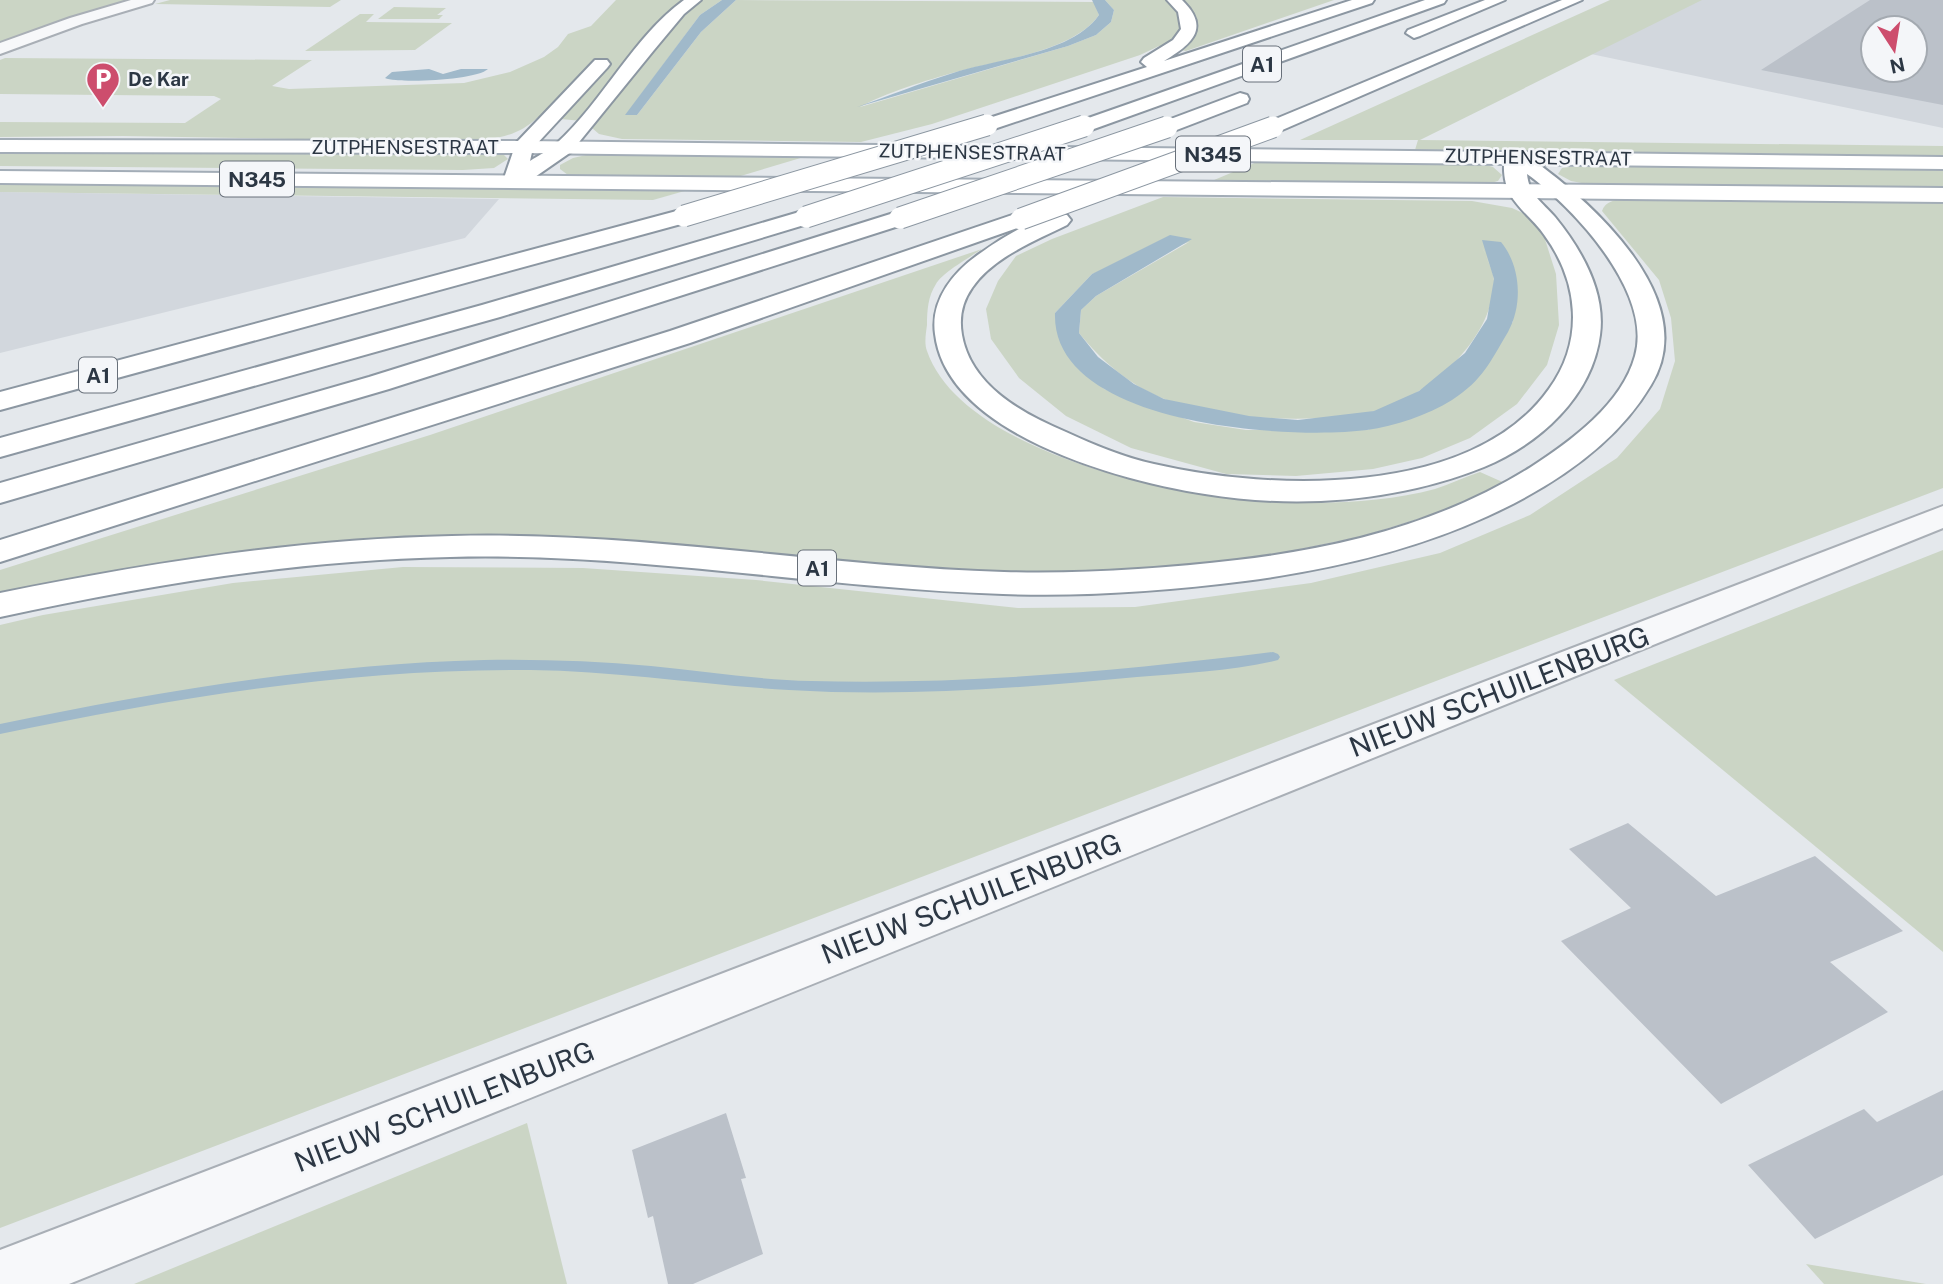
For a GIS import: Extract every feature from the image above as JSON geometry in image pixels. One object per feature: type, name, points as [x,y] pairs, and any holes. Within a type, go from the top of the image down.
[{"type":"main road","points":[[514,181],[564,148],[648,46],[679,11],[694,0]]},
{"type":"main road","name":"A1","points":[[1041,108],[1150,62],[1185,39],[1191,23],[1183,8],[1174,0]]},
{"type":"main road","name":"A1","points":[[0,401],[684,216],[1041,108],[1367,0]]},
{"type":"main road","name":"A1","points":[[0,448],[466,318],[806,217],[1084,126],[1439,0]]},
{"type":"main road","points":[[1396,40],[1498,0]]},
{"type":"main road","points":[[0,551],[667,341],[1021,219],[1273,127],[1575,0]]},
{"type":"main road","points":[[514,181],[523,147],[618,48]]},
{"type":"main road","name":"A1","points":[[0,493],[379,383],[900,218],[1041,172],[1258,92]]},
{"type":"main road","name":"ZUTPHENSESTRAAT","points":[[0,146],[523,147],[1516,156],[1943,163]]},
{"type":"main road","points":[[1146,174],[984,262],[961,285],[952,301],[947,331],[951,347],[967,377],[997,407],[1045,435],[1104,460],[1143,471],[1222,486],[1270,490],[1329,490],[1423,477],[1462,465],[1502,448],[1527,430],[1547,412],[1562,391],[1584,349],[1586,302],[1573,259],[1519,191],[1516,156]]},
{"type":"main road","points":[[1516,156],[1563,191]]},
{"type":"main road","name":"ZUTPHENSESTRAAT","points":[[0,177],[1943,195]]},
{"type":"main road","name":"A1","points":[[0,605],[119,581],[212,567],[359,551],[450,546],[662,552],[890,575],[1002,583],[1074,583],[1152,581],[1263,568],[1380,544],[1435,526],[1496,500],[1559,465],[1603,426],[1633,393],[1647,368],[1651,356],[1650,324],[1648,310],[1636,279],[1620,255],[1563,191]]},
{"type":"street","points":[[0,49],[76,21],[147,0]]},
{"type":"street","name":"NIEUW SCHUILENBURG","points":[[0,1281],[1943,516]]},
{"type":"shaded area","points":[[1674,0],[1943,0],[1943,128],[1572,50]]},
{"type":"shaded area","points":[[0,192],[499,199],[465,238],[0,353]]},
{"type":"green space","points":[[0,0],[137,0],[55,22],[0,43]]},
{"type":"green space","points":[[170,0],[341,0],[330,7],[155,4]]},
{"type":"green space","points":[[616,0],[722,0],[700,15],[626,115],[637,115],[701,32],[736,0],[1094,2],[1099,15],[1087,28],[1072,38],[1034,53],[919,83],[860,107],[1068,46],[1096,35],[1111,22],[1114,10],[1105,0],[1334,0],[1186,51],[1159,46],[1140,55],[932,124],[861,142],[622,139],[599,134],[592,128],[594,122],[538,117],[513,133],[464,142],[123,136],[0,137],[0,122],[185,123],[221,99],[214,96],[0,94],[0,60],[5,58],[312,60],[272,86],[289,89],[464,83],[510,72],[544,57],[558,47],[568,34],[591,26]]},
{"type":"green space","points":[[1610,0],[1702,0],[1420,140],[1943,146],[1943,160],[1794,154],[1415,150],[1418,140],[1300,140]]},
{"type":"green space","points":[[394,7],[446,8],[437,15],[443,15],[439,19],[378,19]]},
{"type":"green space","points":[[360,14],[374,14],[366,22],[452,23],[415,50],[305,51]]},
{"type":"green space","points":[[255,151],[488,153],[503,154],[508,159],[494,168],[463,170],[0,166],[0,154]]},
{"type":"green space","points":[[595,153],[814,154],[734,178],[581,177],[568,175],[560,169],[560,165],[573,158]]},
{"type":"green space","points":[[1264,159],[1475,162],[1493,167],[1502,175],[1498,181],[1487,184],[1207,183]]},
{"type":"green space","points":[[1943,166],[1943,188],[1592,185],[1571,181],[1558,174],[1562,168],[1831,169]]},
{"type":"green space","points":[[0,182],[695,188],[653,200],[0,192]]},
{"type":"green space","points":[[1163,197],[1472,201],[1512,208],[1527,215],[1542,230],[1556,274],[1559,325],[1547,365],[1517,404],[1470,438],[1422,458],[1373,469],[1296,476],[1226,474],[1131,448],[1066,416],[1019,378],[991,339],[986,309],[998,281],[1016,256],[1052,239]],"holes":[[[1189,242],[1096,296],[1081,310],[1079,333],[1097,353],[1116,371],[1162,398],[1208,411],[1265,418],[1322,418],[1371,412],[1392,405],[1433,382],[1368,430],[1246,430],[1194,422],[1104,389],[1055,313],[1092,274]],[[1492,270],[1513,322],[1435,380],[1453,364],[1482,325],[1491,303],[1494,281]]]},
{"type":"green space","points":[[1626,198],[1943,200],[1943,488],[0,1228],[0,625],[43,615],[233,583],[403,567],[583,568],[756,580],[1018,608],[1135,607],[1311,583],[1440,553],[1530,515],[1617,458],[1660,409],[1675,361],[1671,318],[1659,280],[1602,211],[1608,203]]},
{"type":"green space","points":[[982,249],[944,275],[933,289],[928,309],[925,341],[927,351],[945,383],[973,410],[1009,433],[1050,453],[1138,481],[1214,496],[1268,501],[1325,503],[1382,499],[1435,489],[1480,472],[1507,484],[1447,510],[1363,536],[1272,555],[1175,567],[1031,573],[883,564],[685,545],[511,537],[0,595],[0,570],[430,435]]},
{"type":"green space","points":[[1943,550],[1943,952],[1614,680]]},
{"type":"green space","points":[[527,1123],[567,1284],[134,1284]]},
{"type":"green space","points":[[1806,1264],[1926,1284],[1824,1284]]},
{"type":"water","points":[[722,0],[736,0],[701,32],[637,115],[625,115],[700,15]]},
{"type":"water","points":[[1092,0],[1105,0],[1114,10],[1111,22],[1096,35],[1068,46],[857,107],[941,77],[1032,53],[1071,39],[1099,15]]},
{"type":"water","points":[[429,69],[443,74],[461,69],[488,69],[469,76],[438,80],[405,81],[385,78],[392,72]]},
{"type":"water","points":[[1170,235],[1192,239],[1096,296],[1081,310],[1079,333],[1098,357],[1134,384],[1164,399],[1249,416],[1298,420],[1374,411],[1419,391],[1465,353],[1487,319],[1494,279],[1482,240],[1501,242],[1513,262],[1518,286],[1516,310],[1508,332],[1485,370],[1463,393],[1422,415],[1400,423],[1367,430],[1285,432],[1180,418],[1131,402],[1091,380],[1064,351],[1055,313],[1092,274]]},
{"type":"building","points":[[1870,0],[1943,0],[1943,105],[1761,70]]},
{"type":"building","points":[[1628,823],[1716,896],[1815,856],[1903,931],[1830,962],[1888,1012],[1721,1104],[1561,941],[1631,908],[1569,849]]},
{"type":"building","points":[[1943,1090],[1943,1175],[1815,1239],[1748,1165],[1864,1109],[1877,1122]]},
{"type":"building","points":[[726,1113],[746,1178],[741,1179],[763,1254],[693,1284],[668,1284],[653,1216],[648,1218],[632,1150]]},
{"type":"waterway","points":[[0,729],[120,705],[240,686],[422,668],[577,666],[776,684],[869,687],[1043,680],[1158,671],[1273,657]]},
{"type":"place","name":"De Kar","points":[[103,109]]}]
